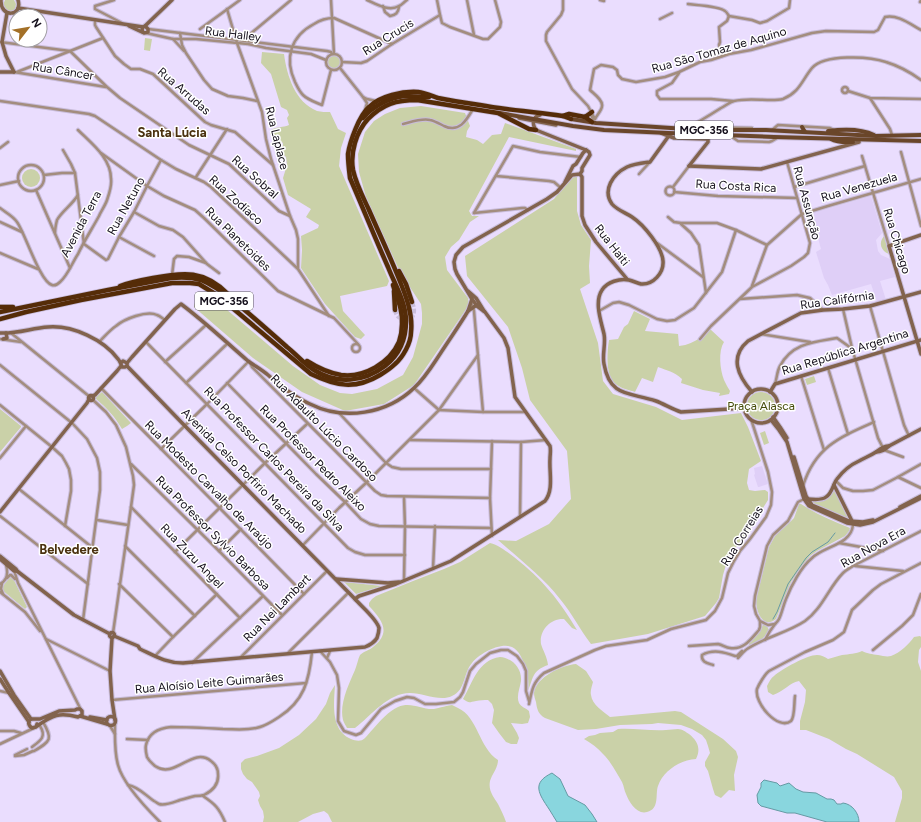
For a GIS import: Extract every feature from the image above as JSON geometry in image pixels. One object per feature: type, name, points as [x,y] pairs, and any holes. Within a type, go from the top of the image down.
[{"type":"highway","points":[[357,127],[363,115],[370,106],[396,94],[419,92],[439,98]]},
{"type":"highway","name":"MGC-356","points":[[0,310],[171,278],[191,278],[201,280],[220,291],[314,370],[340,380],[367,377],[391,362],[398,353],[405,334],[406,321],[402,300],[350,178],[348,153],[353,134],[365,116],[372,109],[383,102],[405,96],[439,98],[499,111]]},
{"type":"highway","name":"MGC-356","points":[[1,318],[81,300],[172,283],[185,282],[199,284],[217,295],[311,374],[329,382],[340,384],[357,384],[375,378],[395,364],[404,352],[411,333],[409,308],[406,297],[389,253],[365,203],[353,170],[352,164],[354,147],[362,127],[375,113],[386,106],[395,102],[406,100],[417,100],[473,109],[538,112],[570,119]]},
{"type":"highway","points":[[499,111],[529,129],[537,131]]},
{"type":"highway","points":[[585,117],[592,112]]},
{"type":"highway","points":[[561,117],[570,114],[585,117],[594,121]]},
{"type":"highway","points":[[389,253],[406,284],[412,302]]},
{"type":"highway","points":[[295,354],[326,371],[341,375],[356,375],[364,373],[380,365],[388,358],[395,350],[399,341],[402,323],[401,311],[388,268]]},
{"type":"highway","points":[[108,290],[128,283],[173,273],[190,274],[210,280],[223,288],[243,309]]},
{"type":"highway","points":[[394,287],[395,310]]},
{"type":"highway","name":"MGC-356","points":[[0,310],[55,300]]},
{"type":"main road","name":"MGC-356","points":[[499,111],[534,120],[604,130],[708,137],[731,135],[829,138],[835,141],[837,136]]},
{"type":"main road","name":"MGC-356","points":[[570,119],[689,129],[805,132],[862,139],[892,135],[921,135]]},
{"type":"main road","points":[[802,127],[805,132]]},
{"type":"main road","points":[[841,129],[861,130],[868,131],[877,138],[868,143],[862,139],[837,136],[841,129]]},
{"type":"main road","points":[[861,130],[862,139]]},
{"type":"main road","name":"MGC-356","points":[[877,138],[921,141]]},
{"type":"street","points":[[1,0],[1,10],[7,13],[1,42],[6,56],[16,72]]},
{"type":"street","points":[[18,0],[18,8]]},
{"type":"street","points":[[114,0],[94,7],[95,9],[126,25]]},
{"type":"street","points":[[145,30],[172,0]]},
{"type":"street","points":[[200,29],[240,0]]},
{"type":"street","points":[[243,40],[291,0]]},
{"type":"street","points":[[331,0],[333,54]]},
{"type":"street","points":[[366,0],[394,8],[407,0]]},
{"type":"street","points":[[437,0],[442,23],[483,39],[488,39],[500,27],[501,22],[495,0]]},
{"type":"street","points":[[467,0],[474,36]]},
{"type":"street","points":[[564,0],[561,15],[547,32],[546,41],[572,89],[585,102],[592,112],[591,115],[594,121]]},
{"type":"street","points":[[600,0],[604,2]]},
{"type":"street","points":[[688,4],[706,7],[712,6],[722,9],[729,16],[760,23],[767,21],[790,8],[790,0]]},
{"type":"street","points":[[383,6],[385,12],[390,16],[394,16],[398,13],[399,6]]},
{"type":"street","points":[[227,9],[236,41],[257,101]]},
{"type":"street","name":"Rua Halley","points":[[48,13],[126,25],[173,39],[243,40],[327,51],[333,54]]},
{"type":"street","points":[[660,19],[672,13]]},
{"type":"street","name":"Rua Crucis","points":[[342,62],[361,63],[367,61],[440,15]]},
{"type":"street","points":[[722,56],[719,45],[719,27],[729,16]]},
{"type":"street","name":"Rua São Tomaz de Aquino","points":[[598,113],[602,108],[602,103],[590,90],[594,69],[601,65],[613,67],[617,70],[618,75],[622,79],[636,82],[665,77],[700,62],[812,33],[826,31],[874,32],[878,30],[885,17],[888,16],[898,18],[921,30]]},
{"type":"street","points":[[331,70],[322,105],[302,94],[296,85],[290,68],[291,51],[298,35],[308,27],[321,20],[332,18],[338,20],[392,44]]},
{"type":"street","name":"Rua Arrudas","points":[[95,20],[95,25],[103,38],[115,56],[124,64],[132,69],[140,69],[153,74],[205,122],[238,134],[273,166]]},
{"type":"street","name":"Rua Halley","points":[[145,30],[180,33],[236,41],[317,56],[326,60]]},
{"type":"street","name":"Rua Laplace","points":[[180,33],[182,45],[186,53],[204,80],[212,89],[228,96],[257,101],[262,112],[266,139],[273,166],[296,230],[298,239],[298,269]]},
{"type":"street","points":[[0,72],[16,72],[103,38]]},
{"type":"street","name":"Rua Laplace","points":[[173,39],[186,53]]},
{"type":"street","points":[[1,42],[70,51]]},
{"type":"street","name":"Rua Sobral","points":[[70,51],[106,87],[120,98],[189,145],[229,164],[279,211],[290,216]]},
{"type":"street","points":[[331,70],[327,66],[326,60],[329,55],[333,54],[340,56],[342,62],[338,69]]},
{"type":"street","points":[[679,72],[672,83],[657,91],[657,95],[660,99],[711,99],[734,101],[781,100],[788,97],[802,84],[812,67],[821,62],[841,58],[866,57],[880,60],[902,68],[921,80]]},
{"type":"street","points":[[331,70],[338,69],[342,72],[363,96],[367,103],[363,115]]},
{"type":"street","name":"Rua Câncer","points":[[16,72],[106,87]]},
{"type":"street","points":[[848,91],[870,98],[921,100]]},
{"type":"street","points":[[363,96],[367,99],[378,101]]},
{"type":"street","points":[[870,98],[890,129],[892,135]]},
{"type":"street","name":"Rua Zodíaco","points":[[0,101],[95,116],[161,160],[176,169],[196,177],[211,187],[298,269],[329,316]]},
{"type":"street","points":[[689,129],[734,101]]},
{"type":"street","points":[[403,124],[430,119],[444,126],[454,128],[459,127],[473,109]]},
{"type":"street","name":"MGC-356","points":[[499,111],[561,117]]},
{"type":"street","points":[[592,112],[598,113],[594,121]]},
{"type":"street","points":[[355,599],[359,596],[396,584],[451,561],[545,501],[550,493],[550,446],[517,401],[514,393],[506,342],[502,334],[460,279],[455,269],[454,262],[456,255],[467,244],[553,196],[570,177],[575,174],[580,174],[582,171],[582,168],[590,155],[589,152],[537,131],[534,127],[534,120],[540,115]]},
{"type":"street","points":[[558,124],[561,117]]},
{"type":"street","name":"MGC-356","points":[[534,120],[558,124]]},
{"type":"street","points":[[537,131],[537,126],[540,122]]},
{"type":"street","points":[[768,130],[778,125],[830,128],[837,136],[839,146],[836,148]]},
{"type":"street","points":[[196,177],[227,129]]},
{"type":"street","name":"Avenida Terra","points":[[38,269],[48,283],[57,285],[61,281],[84,244],[106,202],[110,191],[111,179],[108,166],[101,153],[78,130]]},
{"type":"street","points":[[658,133],[674,138],[708,137],[708,142],[673,187],[673,194],[670,195],[666,192],[667,187],[673,187]]},
{"type":"street","points":[[639,174],[650,162],[667,136]]},
{"type":"street","points":[[689,166],[761,170],[862,139]]},
{"type":"street","points":[[0,148],[8,142]]},
{"type":"street","points":[[528,211],[525,208],[522,208],[474,213],[513,146],[540,152],[582,155]]},
{"type":"street","points":[[578,148],[582,155]]},
{"type":"street","points":[[63,150],[75,173],[84,244]]},
{"type":"street","points":[[564,184],[573,166],[586,150]]},
{"type":"street","points":[[901,152],[921,226]]},
{"type":"street","name":"Rua Planetoides","points":[[101,153],[147,186],[164,196],[195,210],[278,291],[334,318],[358,344]]},
{"type":"street","name":"Rua Chicago","points":[[862,156],[888,246],[919,340],[921,354]]},
{"type":"street","name":"Rua Netuno","points":[[84,244],[107,260],[161,160]]},
{"type":"street","points":[[650,162],[628,167],[620,171],[613,178],[608,189],[609,198],[616,208],[634,218],[648,232],[661,253],[663,261],[662,270],[659,276],[654,280],[641,284],[627,280],[612,282],[607,284],[599,294],[599,311],[604,336],[604,363],[607,376],[612,385],[623,392],[656,401],[681,412],[744,408]]},
{"type":"street","name":"Rua Assunção","points":[[700,339],[711,326],[752,287],[791,266],[808,253],[810,243],[787,162]]},
{"type":"street","points":[[576,164],[579,164],[582,168]]},
{"type":"street","points":[[28,165],[40,168],[44,175],[43,184],[36,190],[32,191],[23,188],[18,181],[21,169],[28,165]]},
{"type":"street","points":[[794,187],[865,166]]},
{"type":"street","points":[[572,169],[575,174]]},
{"type":"street","points":[[44,175],[75,173]]},
{"type":"street","name":"Rua Haiti","points":[[580,174],[582,177],[582,216],[585,225],[596,242],[627,280]]},
{"type":"street","points":[[496,176],[549,181],[554,182],[561,188]]},
{"type":"street","name":"Rua Venezuela","points":[[802,214],[921,179]]},
{"type":"street","points":[[0,185],[18,181]]},
{"type":"street","points":[[36,190],[70,268]]},
{"type":"street","name":"Rua Costa Rica","points":[[674,192],[718,196],[797,198]]},
{"type":"street","points":[[55,233],[58,220],[74,202],[78,195]]},
{"type":"street","points":[[0,208],[14,219],[23,232],[38,269]]},
{"type":"street","points":[[134,212],[159,226],[173,230],[183,237],[207,264],[219,273]]},
{"type":"street","points":[[752,287],[767,245],[802,214]]},
{"type":"street","points":[[668,218],[681,224],[717,223],[736,230],[767,245]]},
{"type":"street","points":[[0,222],[23,232]]},
{"type":"street","points":[[681,224],[691,233],[699,245],[706,293]]},
{"type":"street","points":[[599,311],[613,303],[619,302],[629,305],[658,319],[667,321],[675,320],[694,308],[722,272],[736,230]]},
{"type":"street","points":[[888,246],[921,235]]},
{"type":"street","points":[[119,237],[154,256]]},
{"type":"street","points":[[654,240],[703,277]]},
{"type":"street","points":[[0,253],[38,269]]},
{"type":"street","points":[[173,273],[174,259],[177,256],[189,257],[207,264]]},
{"type":"street","name":"Rua Califórnia","points":[[752,392],[740,376],[737,362],[742,346],[748,341],[801,313],[870,306],[921,292]]},
{"type":"street","points":[[740,299],[797,295],[810,298],[823,310]]},
{"type":"street","points":[[474,299],[479,304],[477,306]]},
{"type":"street","points":[[474,299],[477,306],[485,312]]},
{"type":"street","points":[[474,299],[473,308],[483,412]]},
{"type":"street","points":[[0,512],[91,399],[181,304],[249,361],[298,398],[317,407],[339,413],[357,413],[383,407],[400,399],[414,388],[427,374],[468,311],[474,299]]},
{"type":"street","points":[[468,311],[477,306]]},
{"type":"street","points":[[870,306],[904,425],[909,436]]},
{"type":"street","points":[[844,309],[852,348],[878,438],[883,448],[903,457]]},
{"type":"street","points":[[100,341],[115,326],[133,317],[143,314],[156,314],[165,320]]},
{"type":"street","points":[[165,362],[206,325]]},
{"type":"street","name":"Avenida Celso Porfirio Machado","points":[[0,332],[11,333],[58,326],[100,341],[336,579],[375,621],[379,629],[377,638],[365,647],[192,663],[176,663],[155,656],[140,649],[138,646],[112,636],[74,615],[15,571]]},
{"type":"street","points":[[2,339],[6,338],[6,333]]},
{"type":"street","points":[[11,333],[106,412],[116,425],[126,447],[131,464],[134,485],[112,636],[110,671],[112,702],[118,765],[128,785],[160,822]]},
{"type":"street","points":[[761,334],[814,342]]},
{"type":"street","points":[[770,392],[775,384],[779,367],[785,358],[798,347],[814,342],[837,338],[852,348]]},
{"type":"street","points":[[2,339],[22,342]]},
{"type":"street","name":"Rua República Argentina","points":[[775,384],[919,340]]},
{"type":"street","name":"Rua Professor Carlos Pereira da Silva","points":[[145,342],[348,548],[365,555],[405,555]]},
{"type":"street","points":[[186,383],[229,343]]},
{"type":"street","points":[[303,545],[439,410],[478,355]]},
{"type":"street","points":[[161,449],[249,361]]},
{"type":"street","name":"Rua Adaulto Lúcio Cardoso","points":[[249,361],[252,367],[307,424],[366,483],[381,495],[404,497],[490,498]]},
{"type":"street","points":[[0,366],[72,423],[87,439],[97,458],[100,472],[100,490],[83,620]]},
{"type":"street","points":[[828,368],[848,434]]},
{"type":"street","points":[[801,376],[824,450]]},
{"type":"street","name":"Rua Professor Pedro Aleixo","points":[[227,383],[361,519],[370,524],[379,526],[405,527],[435,526],[491,528]]},
{"type":"street","name":"Rua Modesto Carvalho de Araújo","points":[[101,388],[304,594]]},
{"type":"street","points":[[414,388],[439,410],[525,412]]},
{"type":"street","points":[[761,389],[770,392],[776,399],[777,409],[772,419],[759,422],[751,420],[748,416],[744,408],[748,395],[752,392],[761,389]]},
{"type":"street","points":[[0,405],[52,447],[62,456],[66,463],[71,480],[66,526]]},
{"type":"street","points":[[339,413],[386,463],[392,467],[401,469],[491,469]]},
{"type":"street","points":[[772,419],[780,427],[789,441],[806,499]]},
{"type":"street","points":[[772,419],[787,442],[806,499],[812,505],[853,523],[870,521],[921,497]]},
{"type":"street","name":"Rua Correias","points":[[327,658],[337,675],[339,688],[338,721],[344,731],[356,734],[361,733],[381,709],[395,701],[407,697],[414,698],[425,704],[454,702],[463,692],[470,671],[490,653],[508,650],[517,656],[526,671],[526,692],[529,704],[536,679],[544,673],[606,646],[647,640],[671,629],[706,620],[715,611],[722,598],[728,573],[734,561],[766,517],[771,505],[772,492],[768,472],[751,420]]},
{"type":"street","points":[[803,486],[806,475],[824,450],[848,434],[874,422]]},
{"type":"street","points":[[175,552],[265,463],[307,424]]},
{"type":"street","points":[[0,458],[26,426]]},
{"type":"street","points":[[689,646],[718,644],[732,648],[740,648],[744,646],[760,627],[760,621],[754,606],[767,546],[773,535],[792,516],[798,502],[806,499],[821,499],[828,496],[836,480],[857,461],[921,429]]},
{"type":"street","points":[[410,440],[521,442],[546,440]]},
{"type":"street","points":[[492,441],[490,498],[492,536]]},
{"type":"street","points":[[520,517],[521,442]]},
{"type":"street","points":[[915,463],[921,464]]},
{"type":"street","name":"Rua Professor Sylvio Barbosa","points":[[131,464],[282,615]]},
{"type":"street","points":[[836,480],[843,488],[852,491],[874,490],[921,464]]},
{"type":"street","points":[[801,478],[804,478],[806,475]]},
{"type":"street","points":[[898,477],[921,488]]},
{"type":"street","points":[[764,640],[778,620],[789,590],[811,558],[849,536],[852,530],[853,523],[834,485]]},
{"type":"street","points":[[19,489],[93,548]]},
{"type":"street","points":[[403,581],[405,555],[404,497]]},
{"type":"street","name":"Rua Zuzu Angel","points":[[131,507],[240,618]]},
{"type":"street","points":[[0,516],[88,584]]},
{"type":"street","points":[[97,520],[128,525]]},
{"type":"street","points":[[433,569],[435,526]]},
{"type":"street","points":[[219,551],[241,529]]},
{"type":"street","name":"Rua Nova Era","points":[[738,658],[742,652],[747,649],[806,620],[844,572],[921,531]]},
{"type":"street","points":[[838,543],[884,551]]},
{"type":"street","points":[[125,546],[195,616]]},
{"type":"street","points":[[0,556],[12,566],[18,583]]},
{"type":"street","points":[[0,559],[15,571]]},
{"type":"street","points":[[795,696],[793,717],[786,723],[771,717],[763,709],[758,700],[757,690],[765,674],[769,671],[805,652],[833,640],[844,632],[852,610],[881,584],[921,563]]},
{"type":"street","points":[[6,564],[8,572],[6,580]]},
{"type":"street","points":[[853,566],[904,571]]},
{"type":"street","name":"Rua Nei Lambert","points":[[239,658],[327,570]]},
{"type":"street","points":[[79,716],[82,711],[75,699],[45,638],[18,583],[15,578],[10,575],[1,583],[1,593],[26,612],[45,638],[110,671]]},
{"type":"street","points":[[336,579],[388,583],[403,581]]},
{"type":"street","points":[[119,584],[173,637]]},
{"type":"street","points":[[287,654],[348,593]]},
{"type":"street","points":[[155,656],[217,594]]},
{"type":"street","points":[[873,650],[913,615],[921,594]]},
{"type":"street","points":[[192,663],[263,596]]},
{"type":"street","points":[[917,603],[921,604]]},
{"type":"street","points":[[760,621],[768,625],[775,624]]},
{"type":"street","points":[[744,646],[747,649]]},
{"type":"street","points":[[713,665],[704,662],[702,655],[711,652],[719,652],[737,656],[742,652],[740,648]]},
{"type":"street","points":[[320,651],[327,658],[330,651]]},
{"type":"street","points":[[128,785],[137,788],[159,804],[166,804],[194,796],[203,796],[212,790],[216,785],[218,774],[215,764],[210,760],[198,757],[171,769],[165,770],[153,765],[148,760],[146,754],[148,740],[152,734],[156,730],[171,727],[246,729],[259,727],[272,722],[288,712],[299,699],[310,671],[312,652]]},
{"type":"street","points":[[0,671],[25,711],[31,722],[32,728],[39,726],[42,728],[43,737],[32,747]]},
{"type":"street","points":[[0,679],[9,694],[31,722]]},
{"type":"street","name":"Rua Aloísio Leite Guimarães","points":[[112,702],[306,683]]},
{"type":"street","points":[[0,688],[6,685],[9,686]]},
{"type":"street","points":[[0,692],[9,694]]},
{"type":"street","points":[[75,699],[77,707],[74,713],[79,716]]},
{"type":"street","points":[[112,702],[111,717],[109,718],[108,723],[115,735]]},
{"type":"street","points":[[24,732],[31,722],[40,720],[59,711],[81,710]]},
{"type":"street","points":[[0,744],[36,727],[52,717],[61,714],[86,716],[114,725],[115,721]]},
{"type":"street","points":[[111,717],[114,718],[115,721]]},
{"type":"street","points":[[31,722],[37,722],[36,727]]},
{"type":"street","points":[[27,750],[15,756],[24,755],[46,744],[49,731],[43,722]]},
{"type":"street","points":[[0,731],[24,732]]},
{"type":"street","points":[[128,739],[148,740]]},
{"type":"street","points":[[203,796],[216,805],[225,822]]},
{"type":"shaded area","points":[[871,196],[882,233],[876,240],[878,251],[881,255],[890,259],[895,277],[880,281],[886,300],[877,302],[871,284],[832,295],[824,278],[816,252],[821,249],[818,238],[812,239],[806,215]]},
{"type":"shaded area","points":[[762,466],[768,484],[758,487],[754,475],[754,468]]},
{"type":"shaded area","points":[[552,773],[560,779],[568,796],[585,805],[597,822],[557,822],[542,798],[539,789],[541,781]]},
{"type":"shaded area","points":[[764,780],[777,783],[780,786],[789,783],[796,789],[803,792],[816,793],[827,799],[834,800],[837,804],[843,803],[849,805],[858,815],[859,822],[827,822],[795,813],[787,813],[761,806],[758,803],[757,795],[761,787],[761,783]]},
{"type":"green space","points":[[5,0],[14,0],[16,4],[15,8],[8,8],[8,11],[6,11],[3,5]]},
{"type":"green space","points":[[145,38],[152,39],[150,51],[144,50]]},
{"type":"green space","points":[[262,52],[284,54],[287,71],[293,87],[298,95],[309,107],[317,111],[330,112],[338,129],[346,133],[341,148],[339,166],[389,281],[387,286],[340,296],[343,311],[365,335],[361,339],[355,337],[325,304],[301,268],[301,236],[318,228],[319,225],[306,217],[311,209],[288,195],[283,178],[287,165],[286,157],[282,153],[283,143],[270,134],[271,130],[273,129],[289,125],[287,118],[289,115],[287,110],[281,107],[271,74],[261,63]]},
{"type":"green space","points":[[334,55],[339,57],[341,62],[339,67],[334,69],[329,67],[327,62],[329,57]]},
{"type":"green space","points":[[421,106],[465,113],[470,126],[466,137],[477,140],[483,144],[492,135],[501,134],[505,123],[576,149],[576,151],[509,137],[469,211],[472,216],[479,216],[470,222],[459,240],[451,247],[445,257],[447,270],[468,298],[469,305],[414,385],[384,404],[345,411],[302,392],[253,358],[194,307],[196,299],[199,295],[206,292],[293,366],[320,385],[340,393],[352,394],[377,389],[403,375],[413,357],[422,324],[421,304],[400,272],[366,197],[359,172],[358,154],[365,132],[374,121],[385,114],[400,108]]},
{"type":"green space","points":[[31,169],[37,172],[40,178],[37,184],[31,187],[25,184],[22,178],[25,172]]},
{"type":"green space","points":[[572,177],[577,177],[577,211],[581,225],[591,240],[589,266],[590,283],[580,289],[598,343],[603,381],[613,394],[656,407],[682,420],[741,413],[761,461],[749,469],[747,483],[749,490],[765,490],[768,492],[768,500],[751,527],[728,558],[719,598],[705,616],[648,634],[591,644],[564,604],[553,591],[538,575],[498,540],[516,541],[549,524],[571,499],[567,451],[530,400],[522,368],[508,327],[467,276],[465,256],[554,199]]},
{"type":"green space","points":[[884,236],[889,254],[882,249],[881,246],[881,241]]},
{"type":"green space","points":[[634,311],[650,319],[645,331],[678,334],[679,346],[691,343],[701,337],[703,338],[710,329],[724,342],[720,355],[721,371],[730,391],[729,394],[719,396],[720,393],[703,390],[681,383],[682,379],[679,376],[658,367],[653,382],[642,378],[635,392],[613,382],[610,377],[607,358],[609,340],[618,339],[624,327],[628,324]]},
{"type":"green space","points":[[814,376],[816,382],[807,385],[805,379]]},
{"type":"green space","points":[[102,392],[131,423],[122,429],[104,406],[96,399],[96,397]]},
{"type":"green space","name":"Praça Alasca","points":[[761,392],[771,396],[775,406],[771,416],[761,420],[751,416],[747,406],[751,396]]},
{"type":"green space","points":[[0,409],[21,427],[0,452]]},
{"type":"green space","points":[[765,431],[769,443],[764,445],[760,433]]},
{"type":"green space","points":[[834,488],[849,519],[812,502],[825,499]]},
{"type":"green space","points":[[799,504],[850,528],[845,536],[810,556],[791,582],[776,619],[771,622],[767,622],[761,617],[757,609],[756,600],[769,547],[775,536],[794,518]]},
{"type":"green space","points":[[490,543],[497,545],[514,557],[542,582],[564,609],[577,630],[572,628],[564,619],[559,619],[547,626],[542,634],[541,644],[548,665],[536,672],[528,691],[528,676],[517,650],[507,646],[496,647],[480,656],[472,663],[460,690],[452,696],[442,698],[415,693],[402,694],[387,701],[355,728],[347,728],[342,714],[343,701],[360,655],[379,642],[384,631],[378,616],[369,606],[372,599],[376,596],[460,562]]},
{"type":"green space","points":[[10,577],[13,578],[27,607],[25,609],[2,590],[3,586]]},
{"type":"green space","points":[[344,582],[382,586],[356,594]]},
{"type":"green space","points":[[763,624],[767,626],[769,630],[767,633],[759,641],[749,645],[749,642],[761,630]]},
{"type":"green space","points":[[920,636],[921,647],[919,650],[918,662],[921,671],[921,822],[895,822],[902,798],[902,791],[894,777],[829,739],[806,730],[800,730],[800,721],[805,702],[806,690],[799,681],[773,695],[768,692],[767,686],[772,678],[778,673],[788,666],[807,657],[818,655],[828,659],[862,651],[870,654],[889,656],[901,651],[914,637]]},
{"type":"green space","points":[[500,657],[508,659],[518,668],[521,681],[518,700],[521,706],[529,711],[530,717],[528,723],[511,723],[519,738],[517,744],[506,742],[492,723],[494,710],[492,704],[488,700],[467,702],[463,699],[481,667],[486,662]]},
{"type":"green space","points":[[576,664],[586,671],[593,682],[591,693],[593,702],[610,717],[675,711],[681,712],[723,739],[736,751],[738,757],[734,775],[735,791],[729,790],[721,798],[715,795],[708,771],[705,766],[705,762],[710,753],[706,740],[702,735],[692,729],[681,725],[658,723],[620,725],[578,730],[545,718],[541,715],[538,711],[534,693],[539,682],[557,669]]},
{"type":"green space","points":[[335,685],[334,708],[336,723],[344,735],[355,740],[360,741],[366,737],[388,714],[403,705],[434,709],[452,705],[465,712],[487,748],[498,760],[497,766],[490,781],[490,788],[506,822],[332,822],[328,814],[324,811],[313,814],[298,822],[263,822],[263,811],[258,800],[260,796],[259,792],[252,782],[243,774],[241,763],[245,759],[279,748],[299,735],[316,719],[326,704]]},
{"type":"green space","points":[[618,729],[679,729],[692,737],[698,745],[698,755],[696,759],[673,767],[660,781],[654,808],[647,812],[640,812],[631,804],[622,782],[608,760],[597,748],[584,739],[600,733],[613,732]]},
{"type":"waterway","points":[[773,619],[788,584],[806,558],[812,552],[828,542],[835,533]]},
{"type":"tunnel","points":[[395,310],[399,318],[412,317],[414,313],[412,302]]},
{"type":"district","name":"Santa Lúcia","points":[[172,132]]},
{"type":"district","name":"Belvedere","points":[[69,549]]}]
